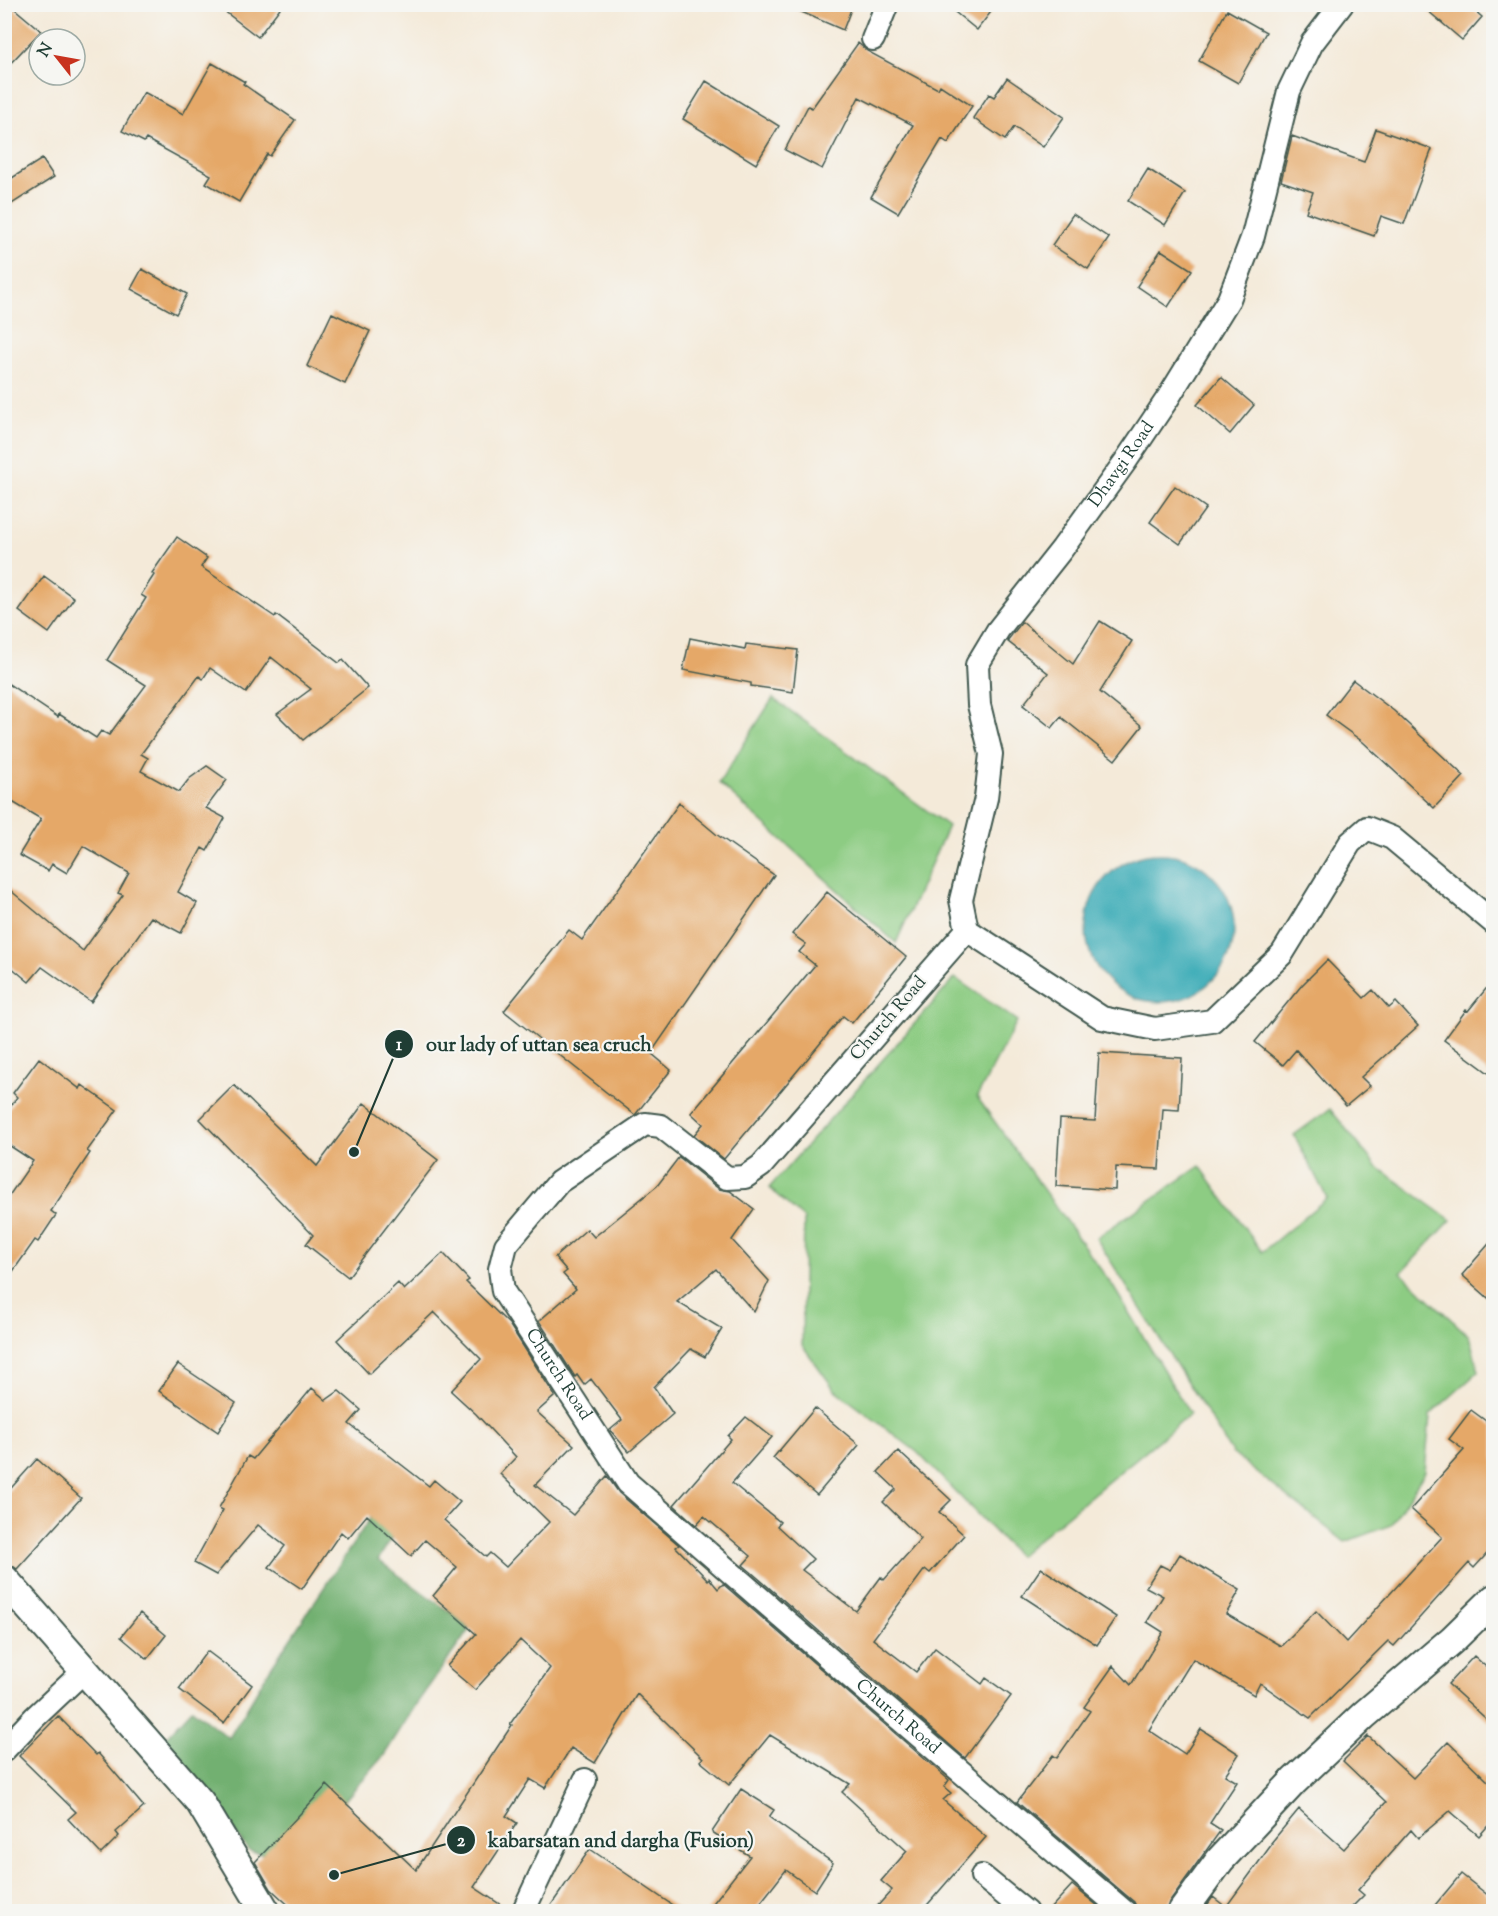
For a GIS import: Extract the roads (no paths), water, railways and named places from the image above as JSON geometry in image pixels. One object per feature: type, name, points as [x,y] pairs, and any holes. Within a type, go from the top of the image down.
[{"type":"street","points":[[873,39],[887,4]]},
{"type":"street","name":"Dhavgi Road","points":[[966,930],[961,900],[986,798],[991,754],[979,705],[977,665],[998,630],[1062,549],[1125,462],[1168,398],[1229,299],[1253,236],[1289,91],[1312,43],[1342,4]]},
{"type":"street","points":[[966,930],[1102,1018],[1155,1029],[1212,1021],[1282,954],[1350,843],[1367,828],[1392,838],[1494,923]]},
{"type":"street","name":"Church Road","points":[[966,930],[760,1166],[745,1177],[727,1178],[661,1126],[645,1124],[559,1182],[551,1191],[506,1245],[501,1269],[503,1291],[628,1483],[855,1681],[1125,1911]]},
{"type":"street","points":[[4,1579],[200,1802],[266,1911]]},
{"type":"street","points":[[1182,1911],[1220,1860],[1294,1781],[1364,1715],[1452,1640],[1494,1599]]},
{"type":"street","points":[[4,1750],[85,1670]]},
{"type":"street","points":[[524,1911],[585,1780]]},
{"type":"street","points":[[982,1876],[1026,1911]]},
{"type":"water","points":[[1160,854],[1188,860],[1212,876],[1228,900],[1234,928],[1228,956],[1212,980],[1188,996],[1160,1002],[1132,996],[1108,980],[1092,956],[1086,928],[1092,900],[1108,876],[1132,860]]},
{"type":"place","name":"our lady of uttan sea cruch","points":[[354,1152]]},
{"type":"place","name":"kabarsatan and dargha (Fusion)","points":[[334,1875]]}]
